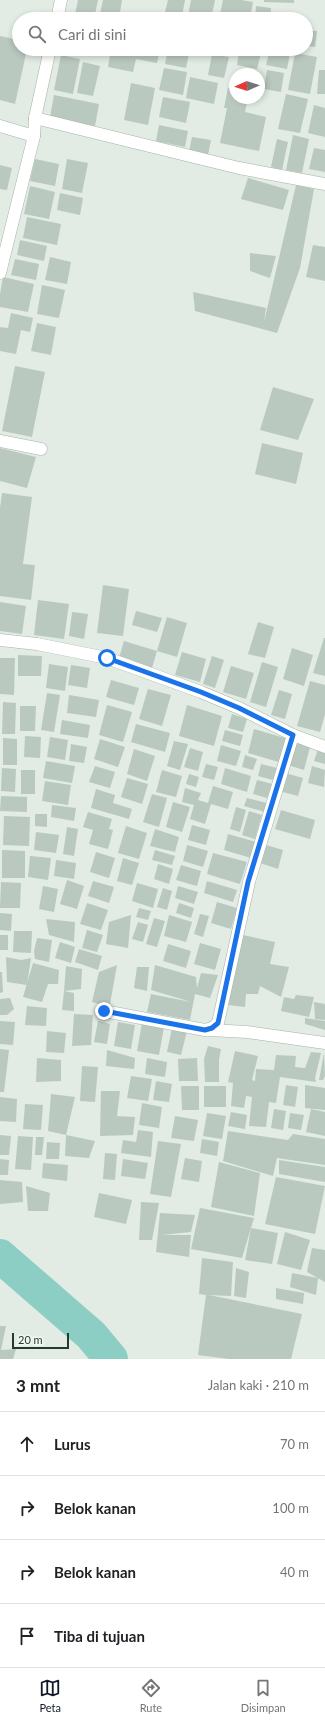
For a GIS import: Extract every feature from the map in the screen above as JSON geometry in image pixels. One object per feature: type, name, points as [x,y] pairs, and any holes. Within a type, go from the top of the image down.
[{"type":"street","points":[[58,12],[61,0]]},
{"type":"street","points":[[0,273],[34,136],[35,118],[48,56]]},
{"type":"street","points":[[35,118],[238,168],[325,184]]},
{"type":"street","points":[[0,126],[34,136]]},
{"type":"street","points":[[0,441],[41,449]]},
{"type":"street","points":[[0,640],[37,644],[107,658],[201,692],[239,708],[293,735],[325,747]]},
{"type":"street","points":[[208,1030],[218,1023],[248,882],[293,735]]},
{"type":"street","points":[[104,1011],[208,1030],[248,1032],[325,1043]]},
{"type":"building","points":[[78,0],[98,0],[95,12],[75,12]]},
{"type":"building","points":[[103,0],[122,0],[120,12],[100,12]]},
{"type":"building","points":[[168,0],[185,0],[183,12],[165,12]]},
{"type":"building","points":[[191,0],[215,0],[212,12],[189,12]]},
{"type":"building","points":[[223,0],[242,0],[253,2],[251,12],[220,12]]},
{"type":"building","points":[[264,0],[294,0],[294,3],[264,2]]},
{"type":"building","points":[[256,6],[271,8],[271,12],[256,12]]},
{"type":"building","points":[[313,31],[317,31],[315,47],[313,47]]},
{"type":"building","points":[[0,36],[12,39],[12,56],[25,56],[15,104],[0,100]]},
{"type":"building","points":[[61,56],[80,59],[73,94],[54,90]]},
{"type":"building","points":[[110,56],[158,56],[157,63],[136,59],[133,72],[108,67]]},
{"type":"building","points":[[167,56],[189,56],[186,68],[165,64]]},
{"type":"building","points":[[212,56],[229,57],[224,78],[208,75]]},
{"type":"building","points":[[238,56],[260,56],[257,68],[237,65]]},
{"type":"building","points":[[268,56],[289,56],[287,69],[266,65]]},
{"type":"building","points":[[294,56],[317,57],[310,94],[288,90]]},
{"type":"building","points":[[83,62],[100,66],[93,96],[77,93]]},
{"type":"building","points":[[164,68],[187,72],[183,95],[159,90]]},
{"type":"building","points":[[267,70],[284,73],[281,92],[265,89]]},
{"type":"building","points":[[319,70],[325,70],[325,94],[317,94]]},
{"type":"building","points":[[190,77],[218,83],[214,104],[186,98]]},
{"type":"building","points":[[131,83],[155,88],[148,125],[124,120]]},
{"type":"building","points":[[229,88],[229,104],[247,104],[245,112],[266,117],[259,151],[220,143],[227,108],[224,108]]},
{"type":"building","points":[[286,94],[308,99],[300,133],[278,129]]},
{"type":"building","points":[[54,95],[99,104],[95,126],[50,117]]},
{"type":"building","points":[[163,97],[190,102],[186,123],[159,117]]},
{"type":"building","points":[[314,105],[325,108],[325,137],[308,133]]},
{"type":"building","points":[[159,125],[188,131],[185,147],[156,141]]},
{"type":"building","points":[[293,135],[309,139],[302,173],[286,170]]},
{"type":"building","points":[[192,137],[211,140],[208,155],[189,151]]},
{"type":"building","points":[[277,139],[288,142],[282,170],[271,167]]},
{"type":"building","points":[[314,148],[325,150],[325,172],[309,169]]},
{"type":"building","points":[[35,159],[59,164],[55,186],[30,181]]},
{"type":"building","points":[[67,159],[88,163],[82,193],[62,189]]},
{"type":"building","points":[[0,165],[12,168],[7,190],[0,189]]},
{"type":"building","points":[[248,178],[289,190],[283,210],[241,199]]},
{"type":"building","points":[[296,185],[314,189],[300,268],[277,333],[195,311],[193,292],[266,308],[264,322]]},
{"type":"building","points":[[30,186],[55,192],[49,219],[24,214]]},
{"type":"building","points":[[60,193],[83,198],[80,215],[57,210]]},
{"type":"building","points":[[27,217],[61,224],[57,245],[23,238]]},
{"type":"building","points":[[20,240],[47,246],[44,261],[17,255]]},
{"type":"building","points":[[313,245],[325,247],[325,281],[306,277]]},
{"type":"building","points":[[250,253],[276,256],[270,278],[250,271]]},
{"type":"building","points":[[50,257],[71,262],[67,284],[45,280]]},
{"type":"building","points":[[15,259],[39,264],[36,280],[11,275]]},
{"type":"building","points":[[3,277],[34,284],[28,312],[0,307],[0,294]]},
{"type":"building","points":[[42,285],[65,290],[59,318],[37,314]]},
{"type":"building","points":[[11,313],[33,318],[30,332],[21,330],[16,354],[0,351],[0,327],[8,328]]},
{"type":"building","points":[[37,323],[56,327],[51,355],[31,351]]},
{"type":"building","points":[[15,366],[45,372],[32,437],[2,431]]},
{"type":"building","points":[[273,387],[314,399],[298,440],[260,430]]},
{"type":"building","points":[[262,443],[303,453],[296,484],[255,474]]},
{"type":"building","points":[[0,448],[36,457],[27,488],[0,481]]},
{"type":"building","points":[[2,493],[32,497],[23,564],[35,565],[31,600],[0,596],[0,508]]},
{"type":"building","points":[[103,585],[129,589],[123,636],[97,633]]},
{"type":"building","points":[[38,600],[69,604],[64,639],[34,635]]},
{"type":"building","points":[[0,602],[26,606],[22,634],[0,631]]},
{"type":"building","points":[[136,611],[162,618],[157,632],[132,625]]},
{"type":"building","points":[[72,612],[88,614],[84,639],[69,636]]},
{"type":"building","points":[[167,617],[187,623],[177,657],[157,651]]},
{"type":"building","points":[[258,622],[274,627],[265,658],[248,654]]},
{"type":"building","points":[[325,638],[325,676],[313,673]]},
{"type":"building","points":[[124,641],[157,651],[152,668],[119,658]]},
{"type":"building","points":[[292,648],[313,655],[304,686],[283,679]]},
{"type":"building","points":[[182,652],[206,659],[200,682],[175,675]]},
{"type":"building","points":[[18,655],[42,656],[41,676],[18,676]]},
{"type":"building","points":[[212,656],[224,660],[215,688],[203,684]]},
{"type":"building","points":[[0,658],[15,658],[14,695],[0,694]]},
{"type":"building","points":[[262,662],[278,667],[266,707],[250,702]]},
{"type":"building","points":[[49,664],[68,667],[65,691],[46,688]]},
{"type":"building","points":[[71,665],[90,668],[87,688],[68,685]]},
{"type":"building","points":[[231,666],[254,673],[246,699],[223,692]]},
{"type":"building","points":[[111,680],[139,688],[134,705],[106,697]]},
{"type":"building","points":[[310,681],[325,685],[325,714],[320,732],[297,726]]},
{"type":"building","points":[[148,689],[171,695],[162,726],[139,719]]},
{"type":"building","points":[[279,690],[292,694],[285,719],[271,715]]},
{"type":"building","points":[[47,693],[60,695],[54,732],[41,730]]},
{"type":"building","points":[[69,695],[99,700],[96,717],[67,713]]},
{"type":"building","points":[[3,702],[16,703],[15,734],[2,734]]},
{"type":"building","points":[[107,705],[132,712],[123,742],[99,735]]},
{"type":"building","points":[[187,705],[222,716],[214,746],[179,736]]},
{"type":"building","points":[[20,706],[36,706],[35,731],[20,731]]},
{"type":"building","points":[[232,714],[247,719],[243,732],[228,728]]},
{"type":"building","points":[[62,720],[90,725],[88,738],[60,734]]},
{"type":"building","points":[[136,724],[170,733],[165,752],[131,742]]},
{"type":"building","points":[[254,729],[288,739],[282,763],[248,753]]},
{"type":"building","points":[[225,730],[243,735],[240,746],[222,741]]},
{"type":"building","points":[[25,736],[41,737],[40,758],[24,757]]},
{"type":"building","points":[[50,737],[68,740],[65,760],[47,757]]},
{"type":"building","points":[[3,738],[17,739],[17,765],[3,765]]},
{"type":"building","points":[[100,739],[125,747],[118,767],[94,759]]},
{"type":"building","points":[[174,741],[188,744],[180,770],[167,766]]},
{"type":"building","points":[[294,742],[310,747],[304,770],[288,765]]},
{"type":"building","points":[[71,744],[87,747],[84,763],[69,761]]},
{"type":"building","points":[[221,745],[241,751],[236,766],[217,761]]},
{"type":"building","points":[[190,748],[203,752],[198,771],[184,767]]},
{"type":"building","points":[[134,749],[155,756],[147,781],[127,774]]},
{"type":"building","points":[[318,749],[325,752],[325,764],[314,761]]},
{"type":"building","points":[[245,755],[257,759],[253,770],[242,767]]},
{"type":"building","points":[[46,761],[75,766],[72,783],[43,778]]},
{"type":"building","points":[[206,764],[218,767],[214,780],[202,777]]},
{"type":"building","points":[[261,764],[277,768],[273,780],[258,776]]},
{"type":"building","points":[[95,766],[115,772],[110,788],[89,782]]},
{"type":"building","points":[[312,766],[325,770],[324,787],[308,783]]},
{"type":"building","points":[[2,768],[16,769],[15,792],[1,791]]},
{"type":"building","points":[[225,768],[251,776],[247,792],[221,784]]},
{"type":"building","points":[[21,770],[35,770],[35,794],[21,794]]},
{"type":"building","points":[[162,770],[182,776],[176,797],[156,792]]},
{"type":"building","points":[[285,773],[303,778],[298,796],[279,791]]},
{"type":"building","points":[[189,774],[199,777],[196,787],[186,784]]},
{"type":"building","points":[[127,778],[148,784],[142,804],[121,797]]},
{"type":"building","points":[[257,780],[272,784],[267,798],[253,794]]},
{"type":"building","points":[[45,781],[71,785],[68,805],[42,801]]},
{"type":"building","points":[[213,786],[233,792],[228,809],[211,804],[205,824],[190,819],[194,805],[182,802],[185,788],[201,793],[198,800],[208,803]]},
{"type":"building","points":[[96,789],[115,795],[113,803],[132,809],[129,819],[91,808]]},
{"type":"building","points":[[152,794],[167,798],[159,827],[143,822]]},
{"type":"building","points":[[1,796],[27,797],[27,812],[0,811]]},
{"type":"building","points":[[247,798],[267,803],[265,812],[244,806]]},
{"type":"building","points":[[173,802],[190,807],[182,832],[166,827]]},
{"type":"building","points":[[52,805],[76,808],[74,821],[51,817]]},
{"type":"building","points":[[236,807],[246,810],[240,832],[230,829]]},
{"type":"building","points":[[281,810],[315,820],[310,839],[275,829]]},
{"type":"building","points":[[249,811],[262,815],[255,839],[242,835]]},
{"type":"building","points":[[88,812],[112,819],[109,829],[113,830],[108,849],[89,844],[93,830],[83,827]]},
{"type":"building","points":[[35,814],[47,814],[47,827],[35,826]]},
{"type":"building","points":[[4,816],[30,817],[29,846],[3,845]]},
{"type":"building","points":[[192,825],[210,830],[206,845],[188,840]]},
{"type":"building","points":[[126,826],[147,833],[139,859],[118,853]]},
{"type":"building","points":[[67,827],[78,829],[74,856],[63,854]]},
{"type":"building","points":[[155,829],[179,837],[175,852],[150,846]]},
{"type":"building","points":[[36,832],[59,835],[56,853],[34,850]]},
{"type":"building","points":[[228,834],[256,842],[251,858],[224,850]]},
{"type":"building","points":[[187,845],[208,851],[203,867],[183,861]]},
{"type":"building","points":[[266,845],[283,850],[278,869],[260,863]]},
{"type":"building","points":[[2,850],[25,851],[25,878],[2,878]]},
{"type":"building","points":[[155,850],[175,856],[172,865],[152,860]]},
{"type":"building","points":[[96,852],[115,858],[109,878],[90,872]]},
{"type":"building","points":[[213,853],[247,862],[240,884],[207,874]]},
{"type":"building","points":[[30,856],[51,858],[48,880],[28,877]]},
{"type":"building","points":[[123,858],[139,863],[132,885],[117,881]]},
{"type":"building","points":[[56,860],[76,863],[74,879],[54,876]]},
{"type":"building","points":[[158,864],[173,869],[169,884],[154,879]]},
{"type":"building","points":[[181,865],[201,871],[197,886],[176,880]]},
{"type":"building","points":[[67,880],[84,886],[77,909],[60,904]]},
{"type":"building","points":[[93,881],[114,887],[109,903],[88,896]]},
{"type":"building","points":[[207,881],[237,890],[233,902],[204,893]]},
{"type":"building","points":[[1,882],[21,883],[20,908],[0,908]]},
{"type":"building","points":[[137,883],[158,889],[153,908],[132,901]]},
{"type":"building","points":[[43,886],[58,889],[54,912],[39,909]]},
{"type":"building","points":[[178,886],[198,892],[194,904],[175,898]]},
{"type":"building","points":[[163,888],[172,891],[167,910],[157,907]]},
{"type":"building","points":[[217,902],[237,908],[231,929],[211,923]]},
{"type":"building","points":[[87,903],[108,910],[101,930],[80,924]]},
{"type":"building","points":[[179,903],[194,908],[191,918],[176,913]]},
{"type":"building","points":[[139,908],[151,911],[148,920],[136,917]]},
{"type":"building","points":[[0,913],[12,914],[11,931],[0,930]]},
{"type":"building","points":[[200,914],[209,916],[203,937],[194,934]]},
{"type":"building","points":[[131,915],[128,948],[106,944],[109,922]]},
{"type":"building","points":[[169,915],[192,922],[186,942],[164,936]]},
{"type":"building","points":[[154,918],[165,921],[157,947],[146,944]]},
{"type":"building","points":[[46,919],[75,922],[74,942],[49,935]]},
{"type":"building","points":[[138,922],[148,925],[143,942],[132,939]]},
{"type":"building","points":[[87,930],[103,935],[97,952],[82,948]]},
{"type":"building","points":[[14,931],[32,931],[31,953],[13,952]]},
{"type":"building","points":[[0,935],[8,935],[8,950],[0,950]]},
{"type":"building","points":[[243,935],[275,942],[270,964],[289,967],[281,997],[260,986],[258,994],[246,994],[245,1007],[228,1005]]},
{"type":"building","points":[[37,938],[52,940],[49,962],[35,959],[34,951]]},
{"type":"building","points":[[60,942],[75,947],[71,963],[55,958]]},
{"type":"building","points":[[200,943],[221,949],[215,970],[194,964]]},
{"type":"building","points":[[168,944],[191,951],[186,968],[163,961]]},
{"type":"building","points":[[79,949],[102,956],[98,970],[75,962]]},
{"type":"building","points":[[6,957],[21,960],[31,958],[27,985],[7,982]]},
{"type":"building","points":[[33,963],[59,970],[58,984],[48,984],[42,1002],[23,997]]},
{"type":"building","points":[[117,965],[110,1004],[102,1005],[92,1002],[99,972]]},
{"type":"building","points":[[155,965],[196,977],[197,988],[201,973],[218,975],[210,998],[195,994],[190,1020],[147,1012],[151,994],[191,1002],[151,990]]},
{"type":"building","points":[[66,966],[82,969],[81,989],[64,991]]},
{"type":"building","points":[[137,967],[149,967],[147,991],[134,988]]},
{"type":"building","points":[[0,972],[2,972],[3,992],[0,993]]},
{"type":"building","points":[[64,991],[74,993],[74,1011],[62,1010]]},
{"type":"building","points":[[296,995],[314,997],[309,1017],[281,1011],[284,997],[294,999]]},
{"type":"building","points":[[10,998],[14,1009],[7,1015],[0,1015],[0,999]]},
{"type":"building","points":[[314,1002],[325,1004],[325,1020],[315,1019]]},
{"type":"building","points":[[27,1006],[47,1008],[46,1026],[25,1025]]},
{"type":"building","points":[[74,1014],[93,1015],[91,1045],[72,1046]]},
{"type":"building","points":[[305,1018],[325,1021],[325,1030],[305,1024]]},
{"type":"building","points":[[0,1021],[15,1022],[13,1045],[0,1044]]},
{"type":"building","points":[[98,1021],[110,1024],[107,1044],[94,1042]]},
{"type":"building","points":[[118,1022],[135,1025],[131,1049],[114,1046]]},
{"type":"building","points":[[142,1023],[164,1027],[159,1055],[137,1051]]},
{"type":"building","points":[[172,1028],[187,1031],[181,1055],[167,1052]]},
{"type":"building","points":[[47,1031],[66,1033],[64,1053],[46,1052]]},
{"type":"building","points":[[208,1046],[221,1049],[219,1060],[219,1082],[205,1082],[204,1059]]},
{"type":"building","points":[[0,1049],[9,1050],[4,1092],[0,1092]]},
{"type":"building","points":[[107,1050],[135,1058],[134,1069],[106,1066]]},
{"type":"building","points":[[235,1051],[258,1056],[252,1080],[255,1081],[256,1069],[274,1070],[276,1055],[296,1056],[295,1067],[305,1068],[311,1052],[321,1053],[315,1078],[316,1082],[280,1077],[276,1103],[269,1102],[266,1127],[249,1126],[252,1097],[246,1096],[244,1108],[231,1106],[233,1083],[228,1082]]},
{"type":"building","points":[[324,1053],[325,1076],[323,1080],[319,1080]]},
{"type":"building","points":[[37,1058],[61,1060],[61,1081],[36,1082]]},
{"type":"building","points":[[147,1058],[167,1062],[165,1077],[145,1074]]},
{"type":"building","points":[[197,1058],[198,1081],[179,1081],[178,1059]]},
{"type":"building","points":[[82,1066],[98,1067],[95,1102],[80,1101]]},
{"type":"building","points":[[131,1076],[152,1079],[148,1101],[127,1098]]},
{"type":"building","points":[[156,1081],[172,1084],[169,1102],[153,1100]]},
{"type":"building","points":[[286,1085],[298,1087],[295,1107],[283,1105]]},
{"type":"building","points":[[305,1085],[325,1088],[325,1110],[305,1108]]},
{"type":"building","points":[[181,1086],[199,1086],[199,1110],[182,1110]]},
{"type":"building","points":[[204,1086],[226,1086],[226,1107],[204,1107]]},
{"type":"building","points":[[101,1091],[120,1091],[117,1116],[135,1117],[133,1135],[100,1136]]},
{"type":"building","points":[[51,1094],[75,1097],[66,1135],[48,1131]]},
{"type":"building","points":[[0,1097],[17,1099],[16,1122],[0,1121]]},
{"type":"building","points":[[142,1103],[162,1107],[159,1128],[139,1125]]},
{"type":"building","points":[[25,1104],[43,1105],[41,1130],[23,1129]]},
{"type":"building","points":[[274,1109],[286,1111],[283,1130],[271,1128]]},
{"type":"building","points":[[311,1109],[325,1112],[325,1136],[306,1132]]},
{"type":"building","points":[[231,1112],[247,1115],[245,1129],[228,1126]]},
{"type":"building","points":[[207,1113],[226,1116],[222,1139],[203,1136]]},
{"type":"building","points":[[290,1113],[304,1115],[301,1130],[288,1128]]},
{"type":"building","points":[[175,1116],[198,1120],[194,1141],[171,1138]]},
{"type":"building","points":[[138,1130],[153,1132],[151,1157],[121,1153],[123,1140],[136,1142]]},
{"type":"building","points":[[228,1131],[288,1140],[293,1134],[325,1139],[325,1165],[277,1158],[273,1176],[223,1161]]},
{"type":"building","points":[[0,1135],[11,1136],[9,1155],[0,1155]]},
{"type":"building","points":[[66,1135],[95,1141],[89,1158],[65,1156]]},
{"type":"building","points":[[18,1136],[33,1137],[31,1170],[15,1169]]},
{"type":"building","points":[[36,1137],[44,1137],[42,1155],[35,1155]]},
{"type":"building","points":[[202,1139],[219,1142],[217,1156],[200,1153]]},
{"type":"building","points":[[158,1141],[181,1144],[171,1197],[150,1194]]},
{"type":"building","points":[[47,1142],[60,1143],[59,1159],[46,1159]]},
{"type":"building","points":[[105,1153],[117,1154],[115,1180],[103,1179]]},
{"type":"building","points":[[185,1158],[202,1161],[199,1182],[181,1179]]},
{"type":"building","points":[[0,1159],[9,1160],[8,1175],[0,1175]]},
{"type":"building","points":[[123,1159],[148,1163],[145,1179],[121,1176]]},
{"type":"building","points":[[279,1160],[325,1167],[325,1182],[279,1174]]},
{"type":"building","points":[[219,1162],[260,1173],[254,1216],[211,1207]]},
{"type":"building","points":[[43,1163],[68,1165],[67,1181],[42,1178]]},
{"type":"building","points":[[276,1177],[325,1186],[315,1234],[265,1224]]},
{"type":"building","points":[[0,1180],[22,1182],[23,1202],[0,1204]]},
{"type":"building","points":[[26,1186],[50,1193],[48,1211],[28,1211]]},
{"type":"building","points":[[99,1193],[132,1200],[126,1224],[94,1217]]},
{"type":"building","points":[[141,1202],[159,1203],[152,1240],[139,1240]]},
{"type":"building","points":[[200,1208],[254,1218],[242,1258],[191,1249]]},
{"type":"building","points":[[160,1213],[195,1215],[191,1232],[162,1235],[191,1235],[189,1257],[156,1252]]},
{"type":"building","points":[[251,1228],[278,1233],[272,1264],[245,1260]]},
{"type":"building","points":[[285,1232],[310,1240],[301,1270],[277,1264]]},
{"type":"building","points":[[312,1248],[325,1250],[325,1282],[307,1272]]},
{"type":"building","points":[[202,1258],[233,1262],[231,1296],[209,1295],[302,1314],[291,1359],[229,1359],[198,1355],[206,1295],[199,1294]]},
{"type":"building","points":[[236,1268],[249,1272],[246,1298],[234,1296]]},
{"type":"building","points":[[292,1273],[318,1278],[316,1295],[290,1287]]},
{"type":"building","points":[[276,1288],[304,1293],[303,1304],[276,1299]]},
{"type":"building","points":[[0,1326],[6,1326],[1,1350],[16,1349],[13,1359],[0,1359]]},
{"type":"waterway","points":[[0,1256],[91,1335],[111,1359]]},
{"type":"route","points":[[104,1011],[205,1030],[212,1028],[218,1023],[248,882],[293,735],[239,708],[201,692],[107,658]]}]
